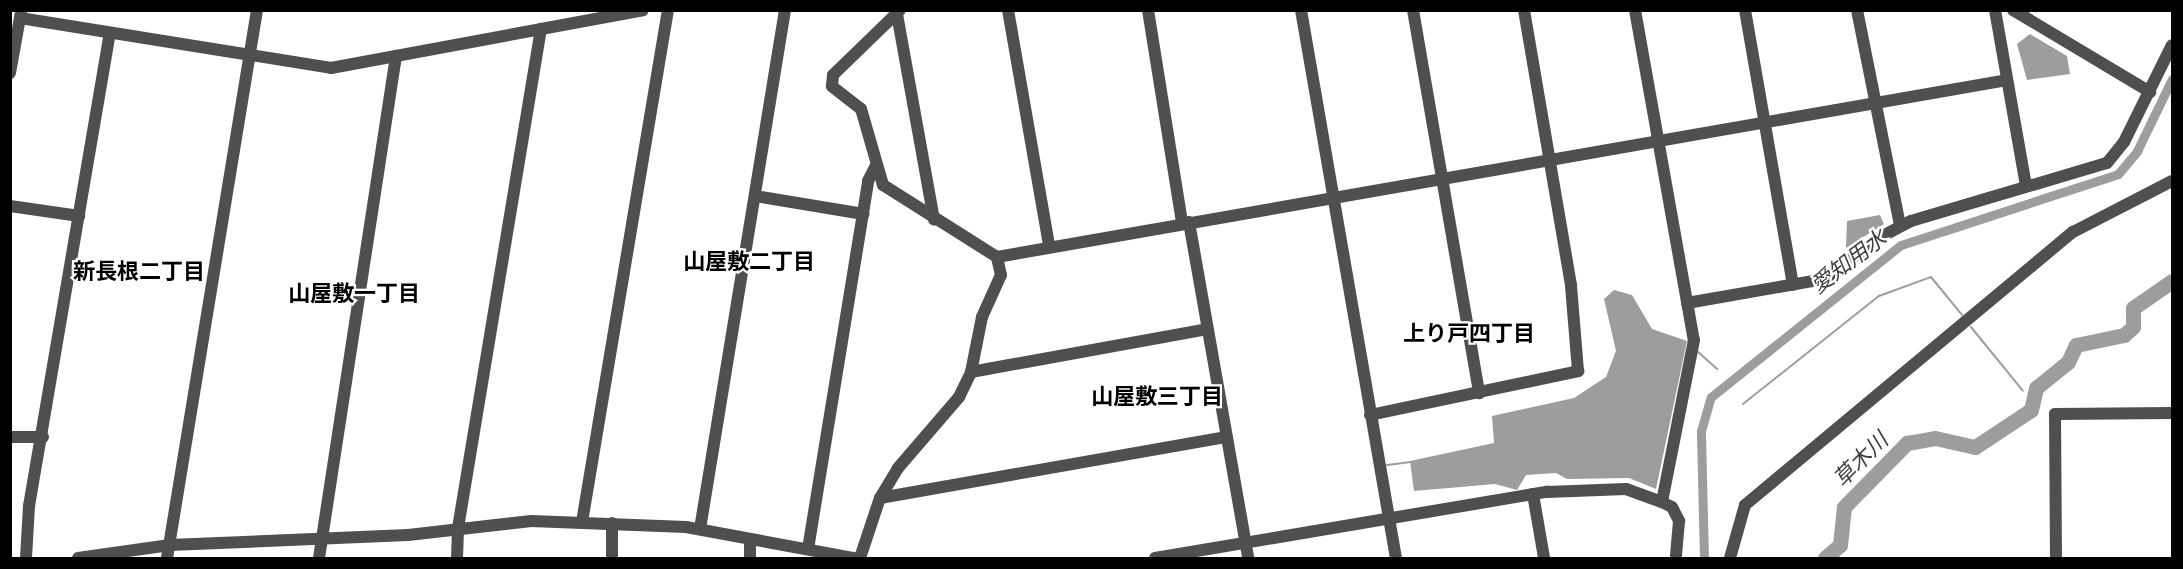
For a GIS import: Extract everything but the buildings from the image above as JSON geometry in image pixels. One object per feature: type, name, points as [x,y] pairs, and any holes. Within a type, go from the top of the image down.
[{"type":"street","points":[[167,558],[257,10]]},
{"type":"street","points":[[10,73],[21,14],[110,33],[250,53],[331,68],[643,10]]},
{"type":"street","points":[[582,522],[668,10]]},
{"type":"street","points":[[700,530],[785,10]]},
{"type":"street","points":[[1008,10],[1049,246]]},
{"type":"street","points":[[1148,10],[1248,558]]},
{"type":"street","points":[[1301,10],[1396,558]]},
{"type":"street","points":[[1413,10],[1479,393]]},
{"type":"street","points":[[1370,415],[1578,371],[1550,161],[1524,10]]},
{"type":"street","points":[[1635,10],[1694,340],[1662,502]]},
{"type":"street","points":[[1745,10],[1793,285]]},
{"type":"street","points":[[1857,10],[1873,104],[1900,226]]},
{"type":"street","points":[[1995,10],[2026,186]]},
{"type":"street","points":[[2013,10],[2150,92]]},
{"type":"street","points":[[899,12],[833,75],[832,86],[861,109],[875,167],[891,194],[997,257],[1049,246],[1443,180],[2007,80]]},
{"type":"street","points":[[899,12],[934,219]]},
{"type":"street","points":[[458,558],[458,528],[541,30]]},
{"type":"street","points":[[26,558],[29,506],[43,437],[110,33]]},
{"type":"street","points":[[1687,303],[1825,279],[1900,226],[2112,160],[2150,92],[2172,45]]},
{"type":"street","points":[[319,558],[319,540],[396,56]]},
{"type":"street","points":[[808,549],[864,214],[875,167]]},
{"type":"street","points":[[1730,558],[1745,505],[2073,232],[2172,181]]},
{"type":"street","points":[[755,196],[864,214]]},
{"type":"street","points":[[10,206],[79,216]]},
{"type":"street","points":[[860,558],[880,498],[898,468],[959,397],[971,372],[979,326],[1001,275],[997,257]]},
{"type":"street","points":[[971,372],[1207,329]]},
{"type":"street","points":[[2056,558],[2055,414],[2172,413]]},
{"type":"street","points":[[10,437],[43,437]]},
{"type":"street","points":[[880,498],[1227,437]]},
{"type":"street","points":[[1155,558],[1533,494],[1626,489],[1672,507],[1679,521],[1676,558]]},
{"type":"street","points":[[1533,494],[1544,558]]},
{"type":"street","points":[[78,558],[170,545],[319,540],[458,528],[582,522],[700,530],[854,558]]},
{"type":"street","points":[[612,523],[612,558]]},
{"type":"street","points":[[750,540],[750,558]]},
{"type":"shaded area","points":[[2030,34],[2067,56],[2070,74],[2027,80],[2017,44]]},
{"type":"shaded area","points":[[1880,215],[1884,224],[1846,248],[1847,221]]},
{"type":"shaded area","points":[[1614,290],[1632,295],[1652,329],[1687,341],[1656,489],[1629,478],[1567,479],[1556,473],[1526,475],[1517,490],[1495,484],[1414,491],[1410,461],[1494,443],[1492,416],[1574,398],[1606,377],[1616,351],[1604,299]]},
{"type":"waterway","name":"愛知用水","points":[[1704,558],[1701,431],[1711,397],[1901,245],[2118,174],[2137,151],[2172,79]]},
{"type":"waterway","points":[[1743,404],[1879,296],[1931,277],[1962,315]]},
{"type":"waterway","name":"草木川","points":[[1825,558],[1840,545],[1844,507],[1907,443],[1935,438],[1975,447],[2031,410],[2036,388],[2068,362],[2076,345],[2124,335],[2133,327],[2133,308],[2172,281]]},
{"type":"waterway","points":[[1971,327],[2023,391]]},
{"type":"waterway","points":[[1697,351],[1717,369]]},
{"type":"waterway","points":[[1387,465],[1411,462]]},
{"type":"district","name":"山屋敷二丁目","points":[[749,261]]},
{"type":"district","name":"新長根二丁目","points":[[139,271]]},
{"type":"district","name":"山屋敷一丁目","points":[[354,293]]},
{"type":"district","name":"上り戸四丁目","points":[[1469,333]]},
{"type":"district","name":"山屋敷三丁目","points":[[1157,396]]}]
